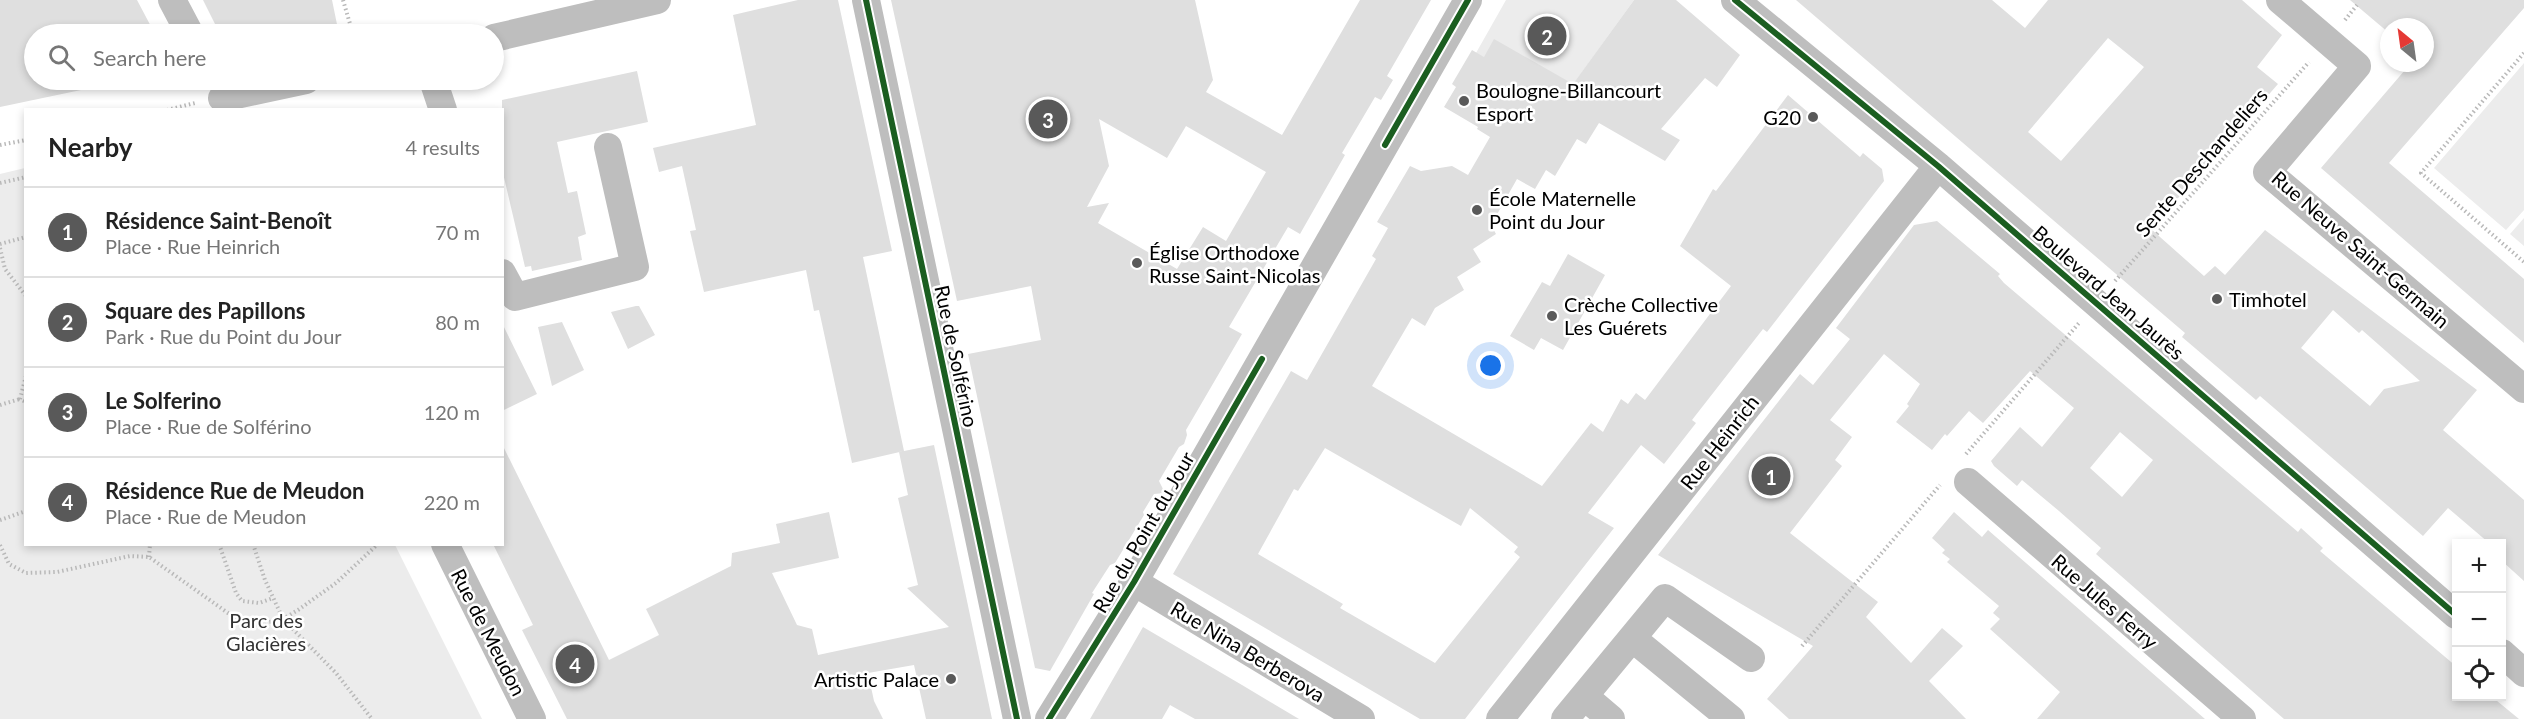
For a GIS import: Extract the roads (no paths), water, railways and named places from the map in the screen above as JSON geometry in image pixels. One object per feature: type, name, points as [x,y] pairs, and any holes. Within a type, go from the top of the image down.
[{"type":"street","points":[[172,0],[185,24]]},
{"type":"street","points":[[504,36],[657,0]]},
{"type":"street","name":"Rue de Solférino","points":[[866,0],[1017,719]]},
{"type":"street","name":"Rue du Point du Jour","points":[[1048,719],[1134,582],[1468,0]]},
{"type":"street","name":"Boulevard Jean Jaurès","points":[[1735,0],[1938,166],[2452,611]]},
{"type":"street","name":"Rue Neuve Saint-Germain","points":[[2280,0],[2357,66],[2267,172],[2524,389]]},
{"type":"street","points":[[221,96],[253,90]]},
{"type":"street","points":[[436,90],[442,108]]},
{"type":"street","points":[[504,277],[515,297],[635,267],[608,147]]},
{"type":"street","name":"Rue Heinrich","points":[[1512,714],[1938,166]]},
{"type":"street","name":"Rue Jules Ferry","points":[[1968,482],[2242,719]]},
{"type":"street","name":"Rue de Meudon","points":[[446,546],[532,719]]},
{"type":"street","name":"Rue Nina Berberova","points":[[1134,582],[1361,719]]},
{"type":"street","points":[[1565,719],[1665,597],[1751,658]]},
{"type":"street","points":[[1632,638],[1731,719]]},
{"type":"street","points":[[2506,657],[2524,673]]},
{"type":"street","points":[[1584,696],[1611,719]]},
{"type":"place","name":"Square des Papillons","points":[[1547,36]]},
{"type":"place","name":"Boulogne-Billancourt Esport","points":[[1464,101]]},
{"type":"place","name":"G20","points":[[1813,117]]},
{"type":"place","name":"Le Solferino","points":[[1048,119]]},
{"type":"place","name":"École Maternelle Point du Jour","points":[[1477,210]]},
{"type":"place","name":"Église Orthodoxe Russe Saint-Nicolas","points":[[1137,263]]},
{"type":"place","name":"Timhotel","points":[[2217,299]]},
{"type":"place","name":"Crèche Collective Les Guérets","points":[[1552,316]]},
{"type":"place","name":"Résidence Saint-Benoît","points":[[1771,476]]},
{"type":"place","name":"Résidence Rue de Meudon","points":[[575,664]]},
{"type":"place","name":"Artistic Palace","points":[[951,679]]},
{"type":"park label","name":"Parc des Glacières","points":[[266,632]]}]
